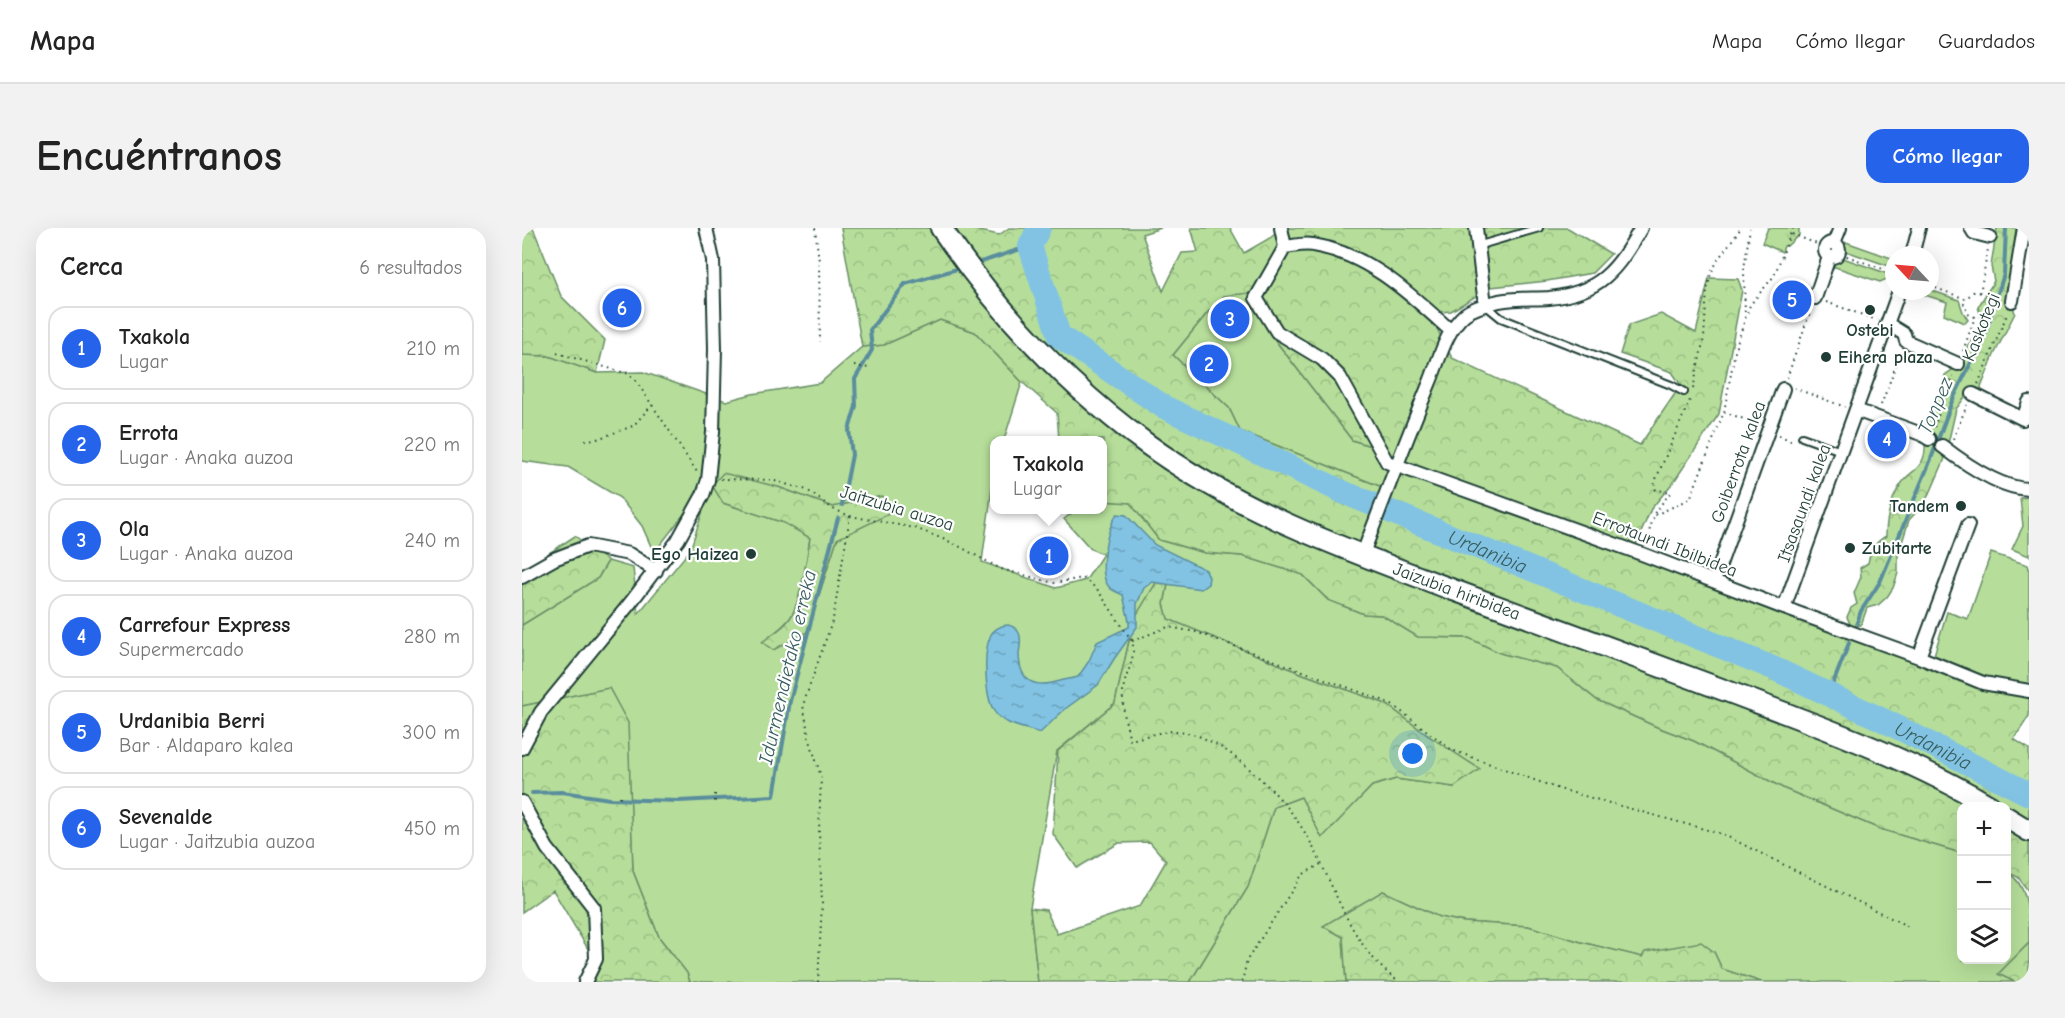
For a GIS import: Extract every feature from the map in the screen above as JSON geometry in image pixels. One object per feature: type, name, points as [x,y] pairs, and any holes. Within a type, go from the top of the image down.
[{"type":"main road","name":"Jaizubia hiribidea","points":[[941,228],[968,268],[1025,337],[1067,379],[1113,419],[1149,446],[1260,513],[1362,556],[1814,724],[1925,772],[1981,802]]},
{"type":"main road","points":[[2011,820],[2029,831]]},
{"type":"street","points":[[522,748],[541,712],[656,571],[678,540],[703,495],[708,480],[713,432],[715,349],[713,260],[706,228]]},
{"type":"street","points":[[1281,228],[1285,247],[1256,298],[1277,332],[1322,359],[1340,378],[1387,462],[1397,465]]},
{"type":"street","points":[[1476,228],[1485,304]]},
{"type":"street","points":[[1362,556],[1451,332],[1465,314],[1485,304],[1515,298],[1563,296],[1588,288],[1606,277],[1622,261],[1641,228]]},
{"type":"street","points":[[1815,298],[1840,228]]},
{"type":"street","points":[[1914,246],[1919,228]]},
{"type":"street","points":[[1971,228],[1974,233],[1990,237]]},
{"type":"street","name":"Kaskotegi","points":[[2008,300],[2024,228]]},
{"type":"street","points":[[1285,247],[1311,244],[1356,257],[1409,293],[1451,332]]},
{"type":"street","points":[[1896,300],[1857,410],[1929,438]]},
{"type":"street","points":[[1888,324],[1904,334],[1906,341],[1958,364]]},
{"type":"street","name":"Goiberrota kalea","points":[[1714,582],[1783,389]]},
{"type":"street","points":[[1973,394],[2026,420],[2029,402]]},
{"type":"street","name":"Itsasaundi kalea","points":[[1784,608],[1857,410]]},
{"type":"street","points":[[1945,449],[1988,476],[2017,489],[2029,489]]},
{"type":"street","name":"Errotaundi Ibilbidea","points":[[1397,465],[1919,657],[1983,683],[2029,692]]},
{"type":"street","points":[[1919,657],[1968,525]]},
{"type":"street","points":[[522,577],[554,559],[588,546],[629,554],[656,571]]},
{"type":"street","points":[[522,802],[547,848],[594,908],[596,959],[585,982]]},
{"type":"lane","points":[[1477,246],[1539,228]]},
{"type":"lane","points":[[1485,304],[1501,318],[1684,392]]},
{"type":"lane","points":[[1802,437],[1842,451]]},
{"type":"path","points":[[815,228],[819,261],[820,342]]},
{"type":"path","points":[[1745,321],[1744,269],[1750,228]]},
{"type":"path","points":[[1655,515],[1690,499],[1725,412],[1736,346],[1750,305],[1774,276],[1793,228]]},
{"type":"path","points":[[1792,234],[1885,270]]},
{"type":"path","points":[[1980,292],[1990,237]]},
{"type":"path","points":[[1939,289],[1966,299]]},
{"type":"path","points":[[1929,438],[1975,317],[1968,314],[1964,304],[1966,299],[1973,292],[1980,292],[2008,300]]},
{"type":"path","points":[[1857,410],[1785,385],[1815,298],[1888,324]]},
{"type":"path","name":"Kaskotegi","points":[[1945,449],[1973,394],[2008,300]]},
{"type":"path","points":[[1876,417],[1906,341]]},
{"type":"path","points":[[556,353],[629,375],[636,381],[695,470],[708,480]]},
{"type":"path","points":[[854,366],[870,368]]},
{"type":"path","points":[[585,440],[597,439],[633,426],[652,405]]},
{"type":"path","points":[[1725,412],[1769,428],[1784,439],[1795,443]]},
{"type":"path","name":"Jaitzubia auzoa","points":[[708,480],[730,478],[771,480],[807,490],[833,509],[850,516],[915,528],[953,543],[1010,572],[1054,583],[1083,578],[1096,589],[1132,642]]},
{"type":"path","points":[[818,982],[822,903],[819,831],[821,777],[809,737],[803,705],[833,619],[850,516]]},
{"type":"path","points":[[1399,982],[1356,937],[1302,828],[1270,787],[1227,750],[1199,737],[1175,731],[1130,740],[1125,718],[1123,691],[1135,650],[1132,642],[1168,627],[1196,632],[1360,692],[1394,706],[1452,750],[1558,789],[1722,834],[1911,928]]},
{"type":"path","points":[[715,794],[716,804]]},
{"type":"path","points":[[620,796],[620,802]]},
{"type":"path","points":[[1242,982],[1247,960],[1302,875],[1321,864]]},
{"type":"green space","points":[[522,228],[533,228],[561,296],[605,340],[597,373],[549,356],[522,355]]},
{"type":"green space","points":[[841,228],[966,228],[999,235],[1009,228],[1161,228],[1142,234],[1163,291],[1182,253],[1198,252],[1191,228],[1230,228],[1244,253],[1283,228],[1568,228],[1611,254],[1592,273],[1491,287],[1451,311],[1429,313],[1452,358],[1640,445],[1681,385],[1672,372],[1620,354],[1629,325],[1661,314],[1696,333],[1709,278],[1738,279],[1742,290],[1719,414],[1675,480],[1651,509],[1633,552],[1983,683],[2029,690],[2029,716],[2014,739],[2029,749],[2029,892],[2018,877],[2011,874],[2011,802],[1957,802],[1957,852],[1880,829],[1785,789],[1694,741],[1597,700],[1557,668],[1500,653],[1469,638],[1418,637],[1382,615],[1364,614],[1328,600],[1303,575],[1242,556],[1205,553],[1159,540],[1130,503],[1107,501],[1107,436],[1059,436],[1057,413],[1022,382],[975,332],[940,320],[884,345],[862,347]],"holes":[[[1249,293],[1269,332],[1352,440],[1377,448],[1397,465],[1387,489],[1240,431],[1229,408],[1173,355],[1224,296]]]},
{"type":"green space","points":[[1768,228],[1799,228],[1799,235],[1784,246],[1782,252],[1762,243]]},
{"type":"green space","points":[[1997,228],[2016,228],[2009,295],[2015,313],[1980,390],[1965,397],[1956,409],[1944,461],[1931,491],[1922,506],[1909,520],[1898,555],[1898,573],[1893,588],[1878,605],[1867,608],[1861,625],[1851,626],[1847,617],[1851,608],[1857,604],[1854,593],[1861,577],[1860,568],[1868,563],[1874,547],[1886,536],[1887,521],[1893,499],[1905,479],[1917,469],[1923,459],[1926,422],[1945,375],[1965,361],[1968,348],[1982,319],[1978,307],[1994,281],[1991,266]]},
{"type":"green space","points":[[1846,242],[1885,256],[1885,265],[1843,250]]},
{"type":"green space","points":[[1843,258],[1885,273],[1885,280],[1880,282],[1832,266]]},
{"type":"green space","points":[[1249,293],[1269,332],[1352,440],[1377,448],[1397,465],[1387,489],[1240,431],[1229,408],[1173,355],[1224,295]]},
{"type":"green space","points":[[1939,293],[1959,300],[1968,320],[1965,323],[1944,314],[1947,302],[1939,299]]},
{"type":"green space","points":[[940,320],[975,332],[1022,382],[1005,436],[990,436],[990,501],[982,562],[1056,588],[1086,580],[1103,554],[1091,549],[1064,519],[1071,514],[1107,514],[1107,501],[1130,502],[1159,540],[1205,553],[1242,556],[1303,575],[1328,600],[1364,614],[1382,615],[1418,637],[1469,638],[1500,653],[1557,668],[1597,700],[1694,741],[1785,789],[1880,829],[1957,852],[1957,964],[2009,964],[1999,974],[2015,982],[1761,982],[1722,969],[1714,952],[1642,957],[1528,926],[1464,922],[1439,917],[1383,891],[1324,926],[1343,937],[1346,982],[1190,982],[1248,887],[1274,807],[1301,797],[1322,837],[1372,786],[1396,779],[1454,787],[1427,735],[1386,704],[1303,674],[1168,619],[1164,604],[1168,584],[1134,619],[1115,703],[1057,751],[1030,908],[1038,982],[690,982],[687,973],[659,937],[633,871],[627,723],[609,688],[522,706],[522,625],[598,578],[608,561],[633,568],[638,614],[690,550],[711,486],[701,492],[654,553],[642,526],[620,498],[568,467],[522,461],[522,355],[549,356],[597,373],[643,372],[726,401],[752,394],[820,383],[862,347],[884,345]],"holes":[[[778,487],[833,507],[882,496],[890,513],[837,539],[807,632],[763,643],[793,613],[802,586],[810,537],[784,523],[723,503]]]},
{"type":"green space","points":[[723,473],[778,487],[833,507],[882,496],[891,513],[837,539],[807,632],[773,650],[762,642],[784,625],[793,613],[802,587],[810,538],[784,523],[723,503],[712,485]]},
{"type":"green space","points":[[2029,497],[2029,556],[2012,549],[2023,526],[2020,498]]},
{"type":"green space","points":[[575,536],[608,561],[598,578],[522,625],[522,571]]},
{"type":"green space","points":[[1991,553],[2028,565],[2029,568],[2029,685],[1989,678],[1934,655],[1947,612],[1968,619]]},
{"type":"green space","points":[[1157,581],[1168,584],[1164,604],[1168,619],[1303,674],[1386,704],[1427,735],[1480,769],[1454,787],[1396,779],[1372,786],[1322,838],[1301,797],[1274,807],[1248,887],[1190,982],[1038,982],[1030,908],[1046,910],[1057,934],[1140,906],[1166,861],[1150,842],[1119,843],[1077,868],[1053,834],[1058,751],[1115,703],[1134,619]]},
{"type":"green space","points":[[609,688],[628,723],[633,871],[659,937],[687,973],[690,982],[578,982],[597,964],[553,890],[522,912],[522,706]]},
{"type":"green space","points":[[2011,875],[2020,884],[2024,893],[2029,922],[2029,943],[2011,962]]},
{"type":"green space","points":[[1383,891],[1439,917],[1464,922],[1528,926],[1642,957],[1645,952],[1701,942],[1714,952],[1722,969],[1761,982],[1346,982],[1343,937],[1323,926]]},
{"type":"green space","points":[[2029,943],[2029,982],[2015,982],[1998,974],[2008,964],[2011,964],[2011,961]]},
{"type":"water","points":[[1117,514],[1126,515],[1155,545],[1206,570],[1209,577],[1208,584],[1201,589],[1152,582],[1144,588],[1137,604],[1137,627],[1098,685],[1065,709],[1040,733],[1008,723],[994,711],[987,685],[986,653],[991,634],[995,630],[1008,625],[1017,630],[1020,638],[1019,653],[1022,671],[1030,681],[1043,684],[1078,677],[1089,661],[1097,642],[1129,627],[1123,595],[1110,588],[1104,573],[1104,551]]},
{"type":"waterway","name":"Urdanibia","points":[[1039,228],[1030,246],[1059,336],[1164,407],[1345,493],[1773,668],[1885,721],[2029,794]]},
{"type":"waterway","name":"Tonpez","points":[[1857,623],[1861,611],[1880,582],[1931,459],[1952,401],[1985,334],[2004,274],[2006,228]]},
{"type":"waterway","name":"Idurmendietako erreka","points":[[981,262],[1030,246]]},
{"type":"waterway","name":"Idurmendietako erreka","points":[[842,505],[852,455],[849,430],[856,406],[855,379],[872,350],[870,330],[905,284],[957,269]]},
{"type":"waterway","name":"Idurmendietako erreka","points":[[532,793],[562,792],[610,799],[679,801],[774,796],[790,701],[838,518]]},
{"type":"waterway","name":"Tonpez","points":[[1829,694],[1849,643]]},
{"type":"place","name":"Urdanibia Berri","points":[[1792,300]]},
{"type":"place","name":"Sevenalde","points":[[622,308]]},
{"type":"place","name":"Ostebi","points":[[1870,310]]},
{"type":"place","name":"Ola","points":[[1230,319]]},
{"type":"place","name":"Eihera plaza","points":[[1826,357]]},
{"type":"place","name":"Errota","points":[[1209,364]]},
{"type":"place","name":"Carrefour Express","points":[[1887,439]]},
{"type":"place","name":"Tandem","points":[[1961,506]]},
{"type":"place","name":"Zubitarte","points":[[1850,548]]},
{"type":"place","name":"Ego Haizea","points":[[751,554]]},
{"type":"place","name":"Txakola","points":[[1049,556]]}]
